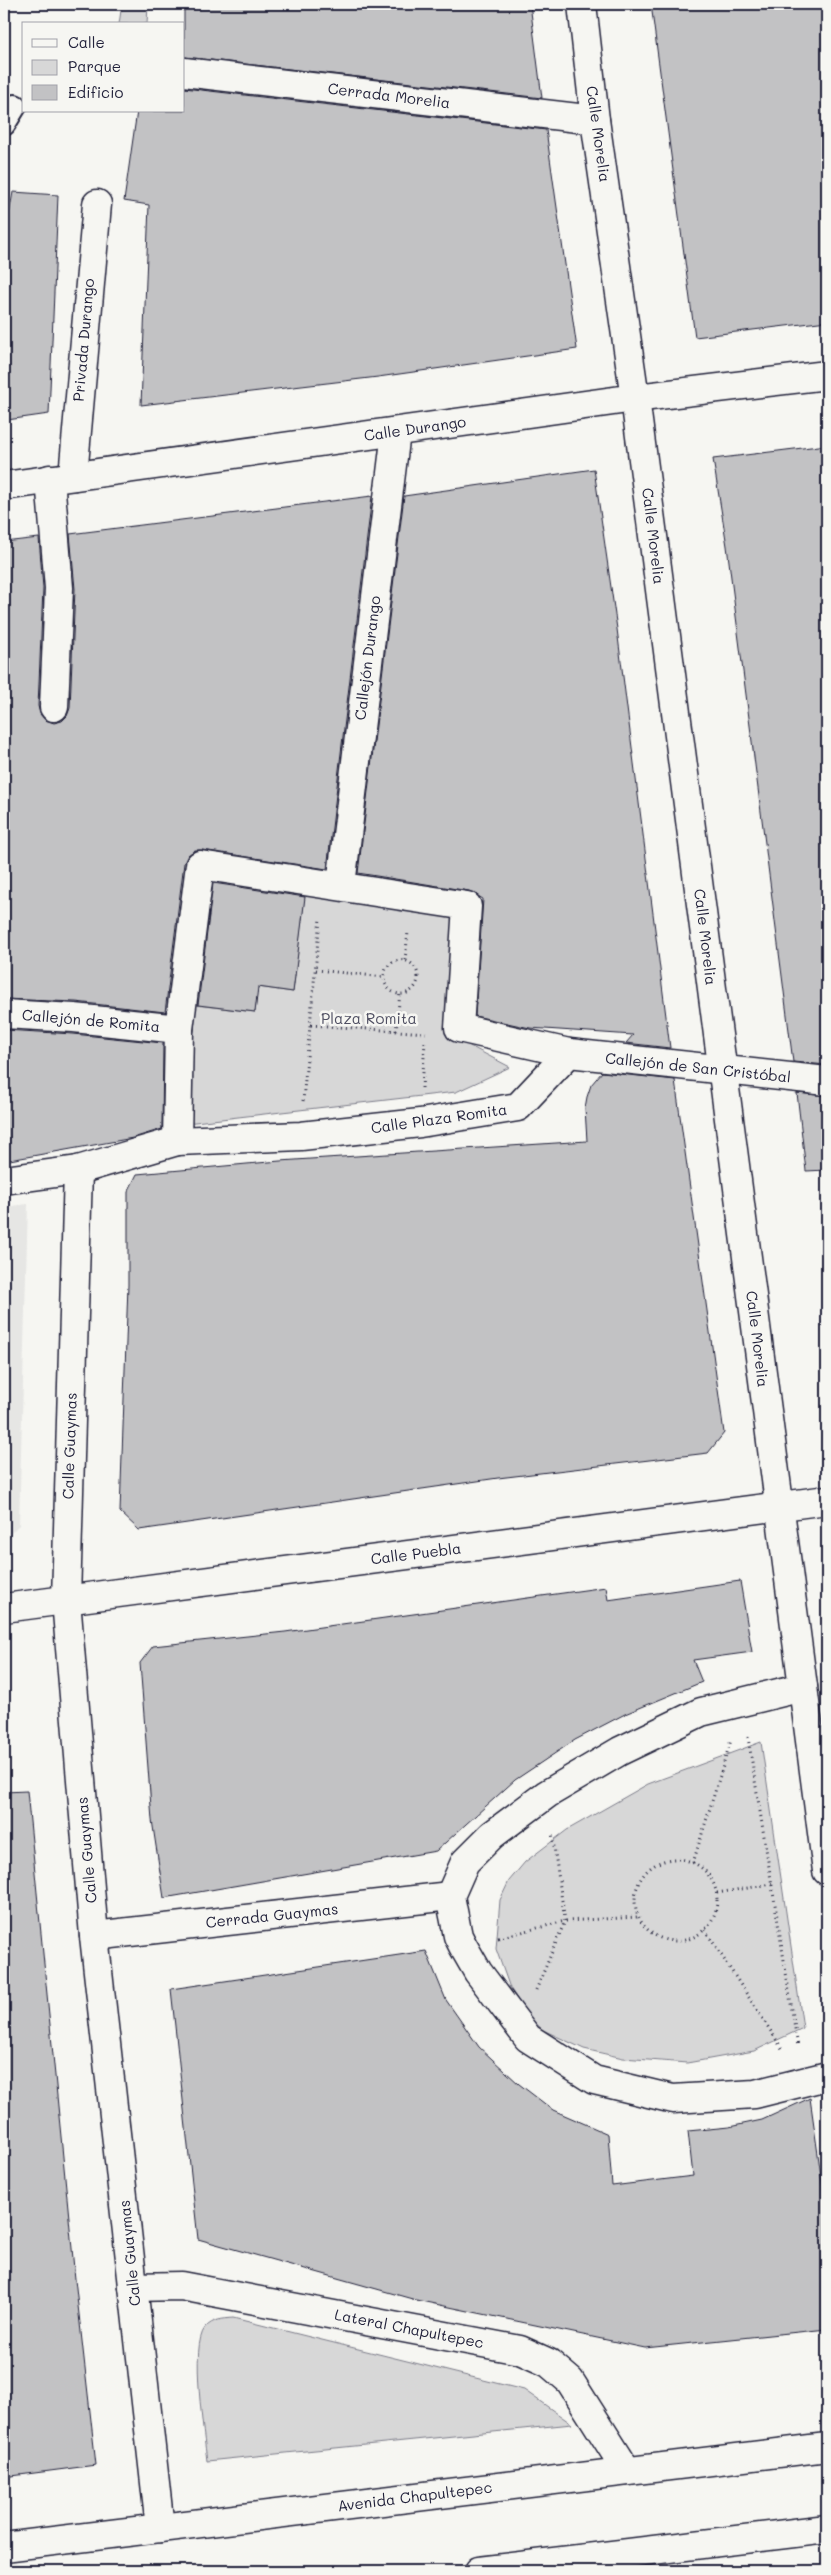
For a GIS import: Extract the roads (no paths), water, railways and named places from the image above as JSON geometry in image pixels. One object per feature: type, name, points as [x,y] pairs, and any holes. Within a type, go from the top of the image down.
[{"type":"street","name":"Calle Morelia","points":[[582,4],[595,120],[635,398],[827,1871]]},
{"type":"street","name":"Cerrada Morelia","points":[[185,72],[595,120]]},
{"type":"street","name":"Privada Durango","points":[[54,707],[61,478],[97,204]]},
{"type":"street","name":"Calle Durango","points":[[4,486],[635,398],[827,375]]},
{"type":"street","name":"Callejón Durango","points":[[332,884],[396,432]]},
{"type":"street","points":[[177,1141],[179,1029],[200,865],[467,906],[459,1028],[568,1053]]},
{"type":"street","name":"Callejón de Romita","points":[[4,1014],[74,1018],[179,1029]]},
{"type":"street","name":"Callejón de San Cristóbal","points":[[568,1053],[827,1081]]},
{"type":"street","name":"Calle Plaza Romita","points":[[4,1180],[78,1170],[177,1141],[301,1136],[420,1123],[518,1107],[568,1053]]},
{"type":"street","name":"Calle Guaymas","points":[[78,1170],[66,1600],[94,1936],[160,2528]]},
{"type":"street","name":"Calle Puebla","points":[[4,1608],[827,1500]]},
{"type":"street","points":[[803,1687],[701,1712],[631,1744],[547,1794],[492,1835],[466,1862],[450,1896],[458,1936],[463,1946],[478,1972],[528,2038],[594,2080],[673,2099],[756,2094],[816,2079]]},
{"type":"street","name":"Cerrada Guaymas","points":[[94,1936],[450,1896]]},
{"type":"street","name":"Lateral Chapultepec","points":[[134,2287],[181,2286],[520,2350],[549,2363],[570,2381],[627,2471]]},
{"type":"street","name":"Avenida Chapultepec","points":[[4,2548],[827,2447]]},
{"type":"street","points":[[479,2571],[827,2529]]},
{"type":"park label","name":"Plaza Romita","points":[[369,1019]]}]
